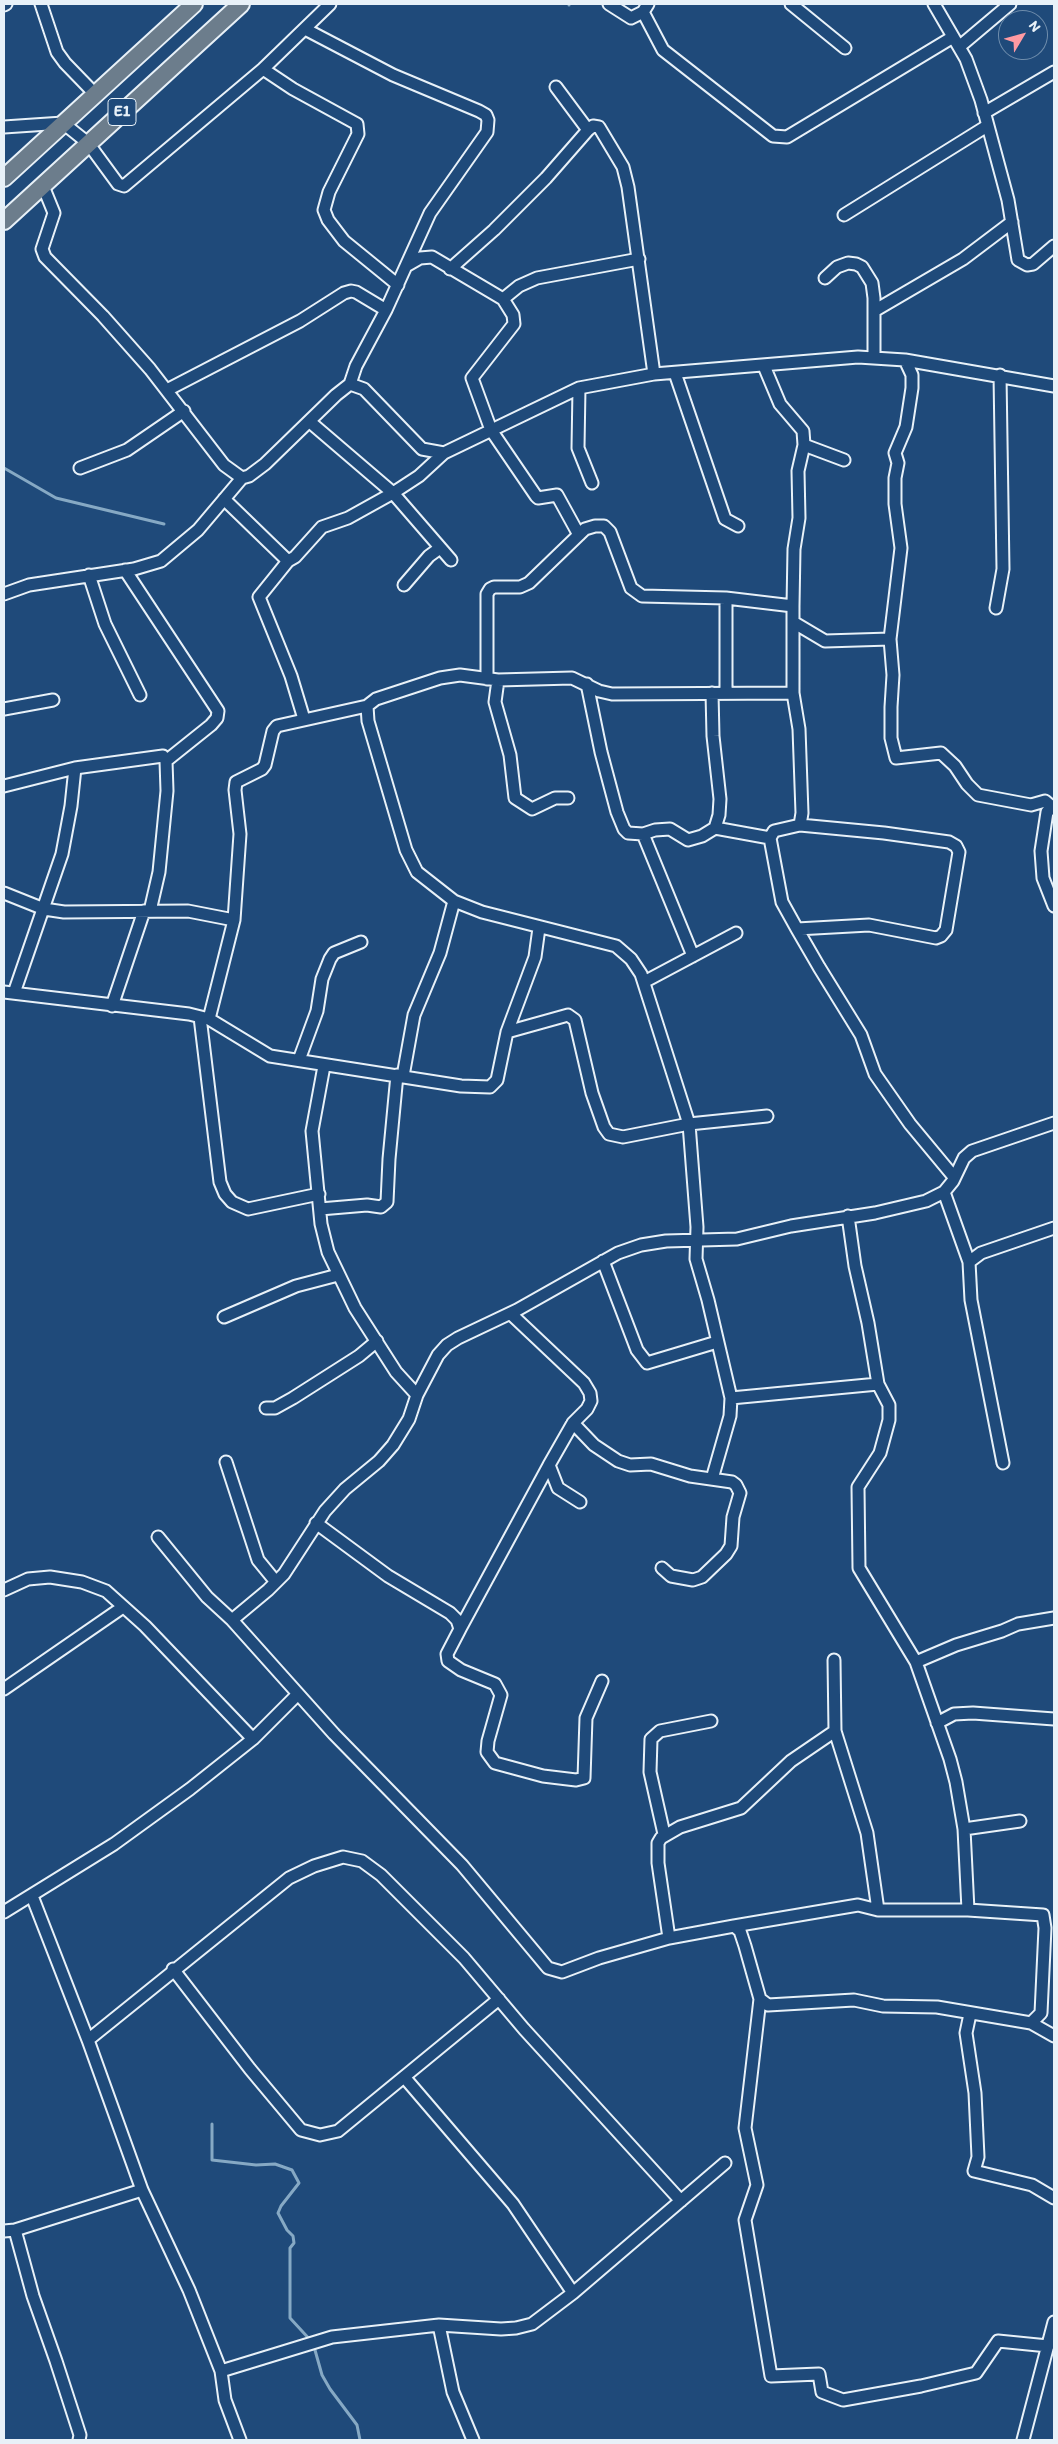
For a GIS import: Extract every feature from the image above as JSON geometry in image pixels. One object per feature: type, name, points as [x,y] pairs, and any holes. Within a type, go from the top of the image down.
[{"type":"highway","name":"E1","points":[[4,178],[194,4]]},
{"type":"highway","name":"E1","points":[[4,221],[241,4]]},
{"type":"street","points":[[41,4],[52,43],[57,52],[64,63],[95,94]]},
{"type":"street","points":[[4,127],[63,123],[88,143],[118,184],[124,186],[187,136],[263,69],[330,4]]},
{"type":"street","points":[[609,4],[631,18],[646,8],[663,50],[772,136],[787,138],[956,42],[1010,4]]},
{"type":"street","points":[[791,4],[845,48]]},
{"type":"street","points":[[934,4],[966,59],[984,113],[1012,222],[1018,260],[1022,264],[1033,264],[1054,246]]},
{"type":"street","points":[[4,594],[29,585],[125,570],[161,561],[198,530],[242,478],[249,476],[265,464],[336,395],[350,384],[356,366],[386,310],[430,213],[487,132],[488,120],[486,115],[393,75],[305,29]]},
{"type":"street","points":[[263,69],[293,89],[358,124],[358,134],[329,192],[324,210],[328,220],[344,241],[398,285]]},
{"type":"street","points":[[984,113],[1054,72]]},
{"type":"street","points":[[556,86],[588,130]]},
{"type":"street","points":[[450,269],[546,178],[588,130],[593,126],[599,127],[622,166],[628,188],[654,374]]},
{"type":"street","points":[[844,215],[987,126]]},
{"type":"street","points":[[43,186],[54,213],[42,248],[45,257],[103,316],[167,390],[224,465],[242,478]]},
{"type":"street","points":[[874,311],[963,259],[1012,222]]},
{"type":"street","points":[[406,266],[420,258],[432,257],[503,299],[512,315],[514,324],[472,378],[492,430],[536,496],[540,498],[554,494],[560,498],[578,535]]},
{"type":"street","points":[[503,299],[519,286],[537,278],[638,259]]},
{"type":"street","points":[[825,278],[837,268],[848,263],[862,267],[872,283],[874,358]]},
{"type":"street","points":[[167,390],[300,321],[344,293],[356,292],[386,310]]},
{"type":"street","points":[[304,719],[291,676],[259,597],[288,560],[295,557],[322,527],[348,518],[393,493],[419,476],[444,453],[579,388],[654,374],[858,357],[905,360],[1000,375],[1054,386]]},
{"type":"street","points":[[905,360],[912,375],[912,388],[906,427],[896,453],[898,463],[895,478],[895,504],[901,548],[890,639],[893,675],[891,738],[896,758],[941,754],[955,766],[967,784],[978,795],[1031,805],[1042,800],[1053,806],[1048,812],[1041,851],[1043,878],[1054,906]]},
{"type":"street","points":[[764,366],[780,404],[803,431],[804,445],[798,471],[799,518],[794,549],[793,606],[793,693],[799,729],[802,812],[800,825]]},
{"type":"street","points":[[675,373],[725,519],[738,526]]},
{"type":"street","points":[[996,608],[1003,569],[1000,375]]},
{"type":"street","points":[[350,384],[364,389],[422,449],[444,453]]},
{"type":"street","points":[[579,388],[578,448],[592,483]]},
{"type":"street","points":[[80,468],[127,450],[184,411]]},
{"type":"street","points":[[310,422],[393,493],[451,560]]},
{"type":"street","points":[[804,445],[844,460]]},
{"type":"street","points":[[224,500],[288,560]]},
{"type":"street","points":[[568,798],[555,798],[532,809],[515,798],[510,756],[495,702],[492,679],[487,594],[490,590],[494,587],[520,587],[529,583],[585,529],[604,526],[610,532],[630,588],[642,596],[726,598],[793,606]]},
{"type":"street","points":[[404,585],[429,556],[440,548]]},
{"type":"street","points":[[125,570],[218,711],[217,718],[211,725],[166,762]]},
{"type":"street","points":[[89,575],[105,624],[140,695]]},
{"type":"street","points":[[726,598],[726,691]]},
{"type":"street","points":[[793,622],[825,641],[890,639]]},
{"type":"street","points":[[319,1194],[248,1209],[232,1202],[226,1194],[220,1182],[204,1018],[234,920],[240,834],[235,790],[236,782],[265,765],[274,728],[304,719],[367,706],[376,699],[440,678],[460,675],[492,679],[572,678],[599,691],[612,694],[712,693],[726,691],[793,693]]},
{"type":"street","points":[[587,684],[600,752],[617,812],[624,829],[628,833],[643,834],[656,830],[670,829],[688,840],[702,836],[715,828],[720,815],[713,736],[712,693]]},
{"type":"street","points":[[4,709],[53,700]]},
{"type":"street","points":[[367,706],[368,721],[406,850],[417,872],[454,901],[482,912],[616,946],[631,959],[644,982],[677,1092],[689,1124],[696,1259],[708,1300],[731,1398],[730,1416],[712,1479]]},
{"type":"street","points":[[4,786],[75,768],[163,756],[166,762],[167,791],[159,872],[147,912],[112,1006]]},
{"type":"street","points":[[75,768],[71,806],[62,854],[44,909],[9,993],[204,1018],[270,1056],[461,1086],[490,1087],[497,1080],[507,1032],[526,986],[535,957],[539,928]]},
{"type":"street","points":[[796,928],[869,925],[936,938],[941,936],[946,930],[959,852],[956,846],[949,842],[884,832],[800,825],[774,831],[770,838],[782,902],[796,928],[861,1035],[875,1074],[910,1124],[954,1177]]},
{"type":"street","points":[[715,828],[770,838]]},
{"type":"street","points":[[643,834],[693,956]]},
{"type":"street","points":[[4,893],[44,909],[64,912],[188,911],[234,920]]},
{"type":"street","points":[[320,1209],[361,1205],[381,1208],[387,1202],[389,1159],[400,1075],[414,1015],[440,953],[454,901]]},
{"type":"street","points":[[644,982],[736,933]]},
{"type":"street","points":[[299,1060],[317,1011],[322,979],[330,959],[339,951],[361,942]]},
{"type":"street","points":[[507,1032],[568,1015],[572,1016],[578,1030],[592,1093],[604,1126],[609,1134],[622,1137],[689,1124],[767,1116]]},
{"type":"street","points":[[324,1066],[312,1131],[320,1209],[328,1252],[354,1308],[396,1372],[417,1395]]},
{"type":"street","points":[[232,1620],[284,1574],[316,1523],[344,1489],[379,1461],[393,1445],[409,1419],[417,1395],[438,1354],[447,1344],[511,1314],[618,1253],[641,1245],[666,1241],[737,1239],[848,1216],[876,1213],[926,1201],[944,1192],[954,1182],[954,1177],[964,1158],[972,1151],[1054,1123]]},
{"type":"street","points":[[944,1192],[969,1262],[971,1300],[1002,1463]]},
{"type":"street","points":[[848,1216],[855,1266],[868,1323],[878,1384],[889,1405],[889,1420],[880,1453],[858,1487],[859,1568],[916,1662],[956,1782],[964,1828],[968,1910]]},
{"type":"street","points":[[969,1262],[981,1253],[1054,1228]]},
{"type":"street","points":[[603,1261],[637,1350],[647,1363],[717,1342]]},
{"type":"street","points":[[224,1317],[296,1286],[338,1275]]},
{"type":"street","points":[[511,1314],[584,1383],[590,1393],[591,1401],[587,1409],[573,1423],[549,1465],[447,1654],[448,1661],[461,1670],[496,1684],[501,1695],[488,1740],[487,1752],[495,1763],[543,1776],[576,1780],[584,1778],[586,1718],[602,1681]]},
{"type":"street","points":[[266,1408],[275,1408],[293,1398],[359,1356],[377,1341]]},
{"type":"street","points":[[731,1398],[878,1384]]},
{"type":"street","points":[[573,1423],[600,1450],[618,1461],[630,1465],[651,1464],[690,1476],[732,1482],[736,1485],[740,1494],[733,1517],[731,1546],[726,1554],[702,1576],[693,1580],[671,1576],[662,1568]]},
{"type":"street","points":[[226,1462],[258,1560],[276,1582]]},
{"type":"street","points":[[549,1465],[558,1488],[580,1502]]},
{"type":"street","points":[[316,1523],[388,1576],[450,1613],[457,1620],[460,1629]]},
{"type":"street","points":[[158,1537],[207,1597],[232,1620],[334,1734],[462,1865],[548,1968],[556,1972],[562,1972],[600,1958],[669,1938],[858,1905],[878,1910],[968,1910],[1049,1916],[1045,1928],[1041,2013],[1031,2024]]},
{"type":"street","points":[[4,1590],[28,1579],[50,1577],[82,1582],[106,1591],[185,1667],[252,1739]]},
{"type":"street","points":[[4,1689],[123,1607]]},
{"type":"street","points":[[916,1662],[956,1644],[1002,1631],[1018,1624],[1054,1618]]},
{"type":"street","points":[[834,1660],[835,1731],[867,1833],[878,1910]]},
{"type":"street","points":[[4,1912],[114,1844],[190,1789],[252,1739],[298,1694]]},
{"type":"street","points":[[937,1723],[954,1714],[974,1713],[1054,1719]]},
{"type":"street","points":[[664,1834],[650,1772],[651,1739],[660,1731],[711,1720]]},
{"type":"street","points":[[669,1938],[658,1863],[658,1843],[664,1834],[705,1818],[740,1808],[791,1760],[835,1731]]},
{"type":"street","points":[[964,1828],[1020,1821]]},
{"type":"street","points":[[88,2040],[173,1969],[289,1878],[314,1866],[343,1857],[362,1861],[381,1875],[464,1958],[524,2029],[681,2200]]},
{"type":"street","points":[[32,1896],[88,2040],[142,2190],[188,2290],[221,2371],[225,2400],[240,2440]]},
{"type":"street","points":[[734,1926],[740,1932],[745,1946],[760,1999],[745,2128],[757,2185],[744,2220],[771,2376],[819,2374],[822,2392],[843,2400],[976,2374],[998,2341],[1048,2346]]},
{"type":"street","points":[[173,1969],[250,2069],[302,2130],[320,2135],[338,2131],[500,1999]]},
{"type":"street","points":[[760,1999],[768,2005],[854,2000],[883,2006],[937,2007],[1031,2024],[1054,2036]]},
{"type":"street","points":[[970,2014],[966,2033],[975,2093],[978,2157],[974,2171],[1032,2185],[1054,2198]]},
{"type":"street","points":[[405,2078],[513,2204],[573,2293]]},
{"type":"street","points":[[221,2371],[332,2337],[439,2325],[516,2328],[532,2324],[573,2293],[725,2164]]},
{"type":"street","points":[[79,2440],[80,2435],[62,2380],[9,2231],[142,2190]]},
{"type":"street","points":[[1023,2440],[1054,2322]]},
{"type":"street","points":[[439,2325],[453,2392],[472,2440]]},
{"type":"waterway","points":[[4,468],[56,498],[164,524]]},
{"type":"waterway","points":[[212,2124],[212,2160],[256,2165],[275,2164],[292,2170],[299,2183],[281,2206],[278,2213],[287,2230],[293,2236],[294,2243],[290,2248],[290,2318],[313,2343],[322,2375],[357,2425],[360,2440]]}]
